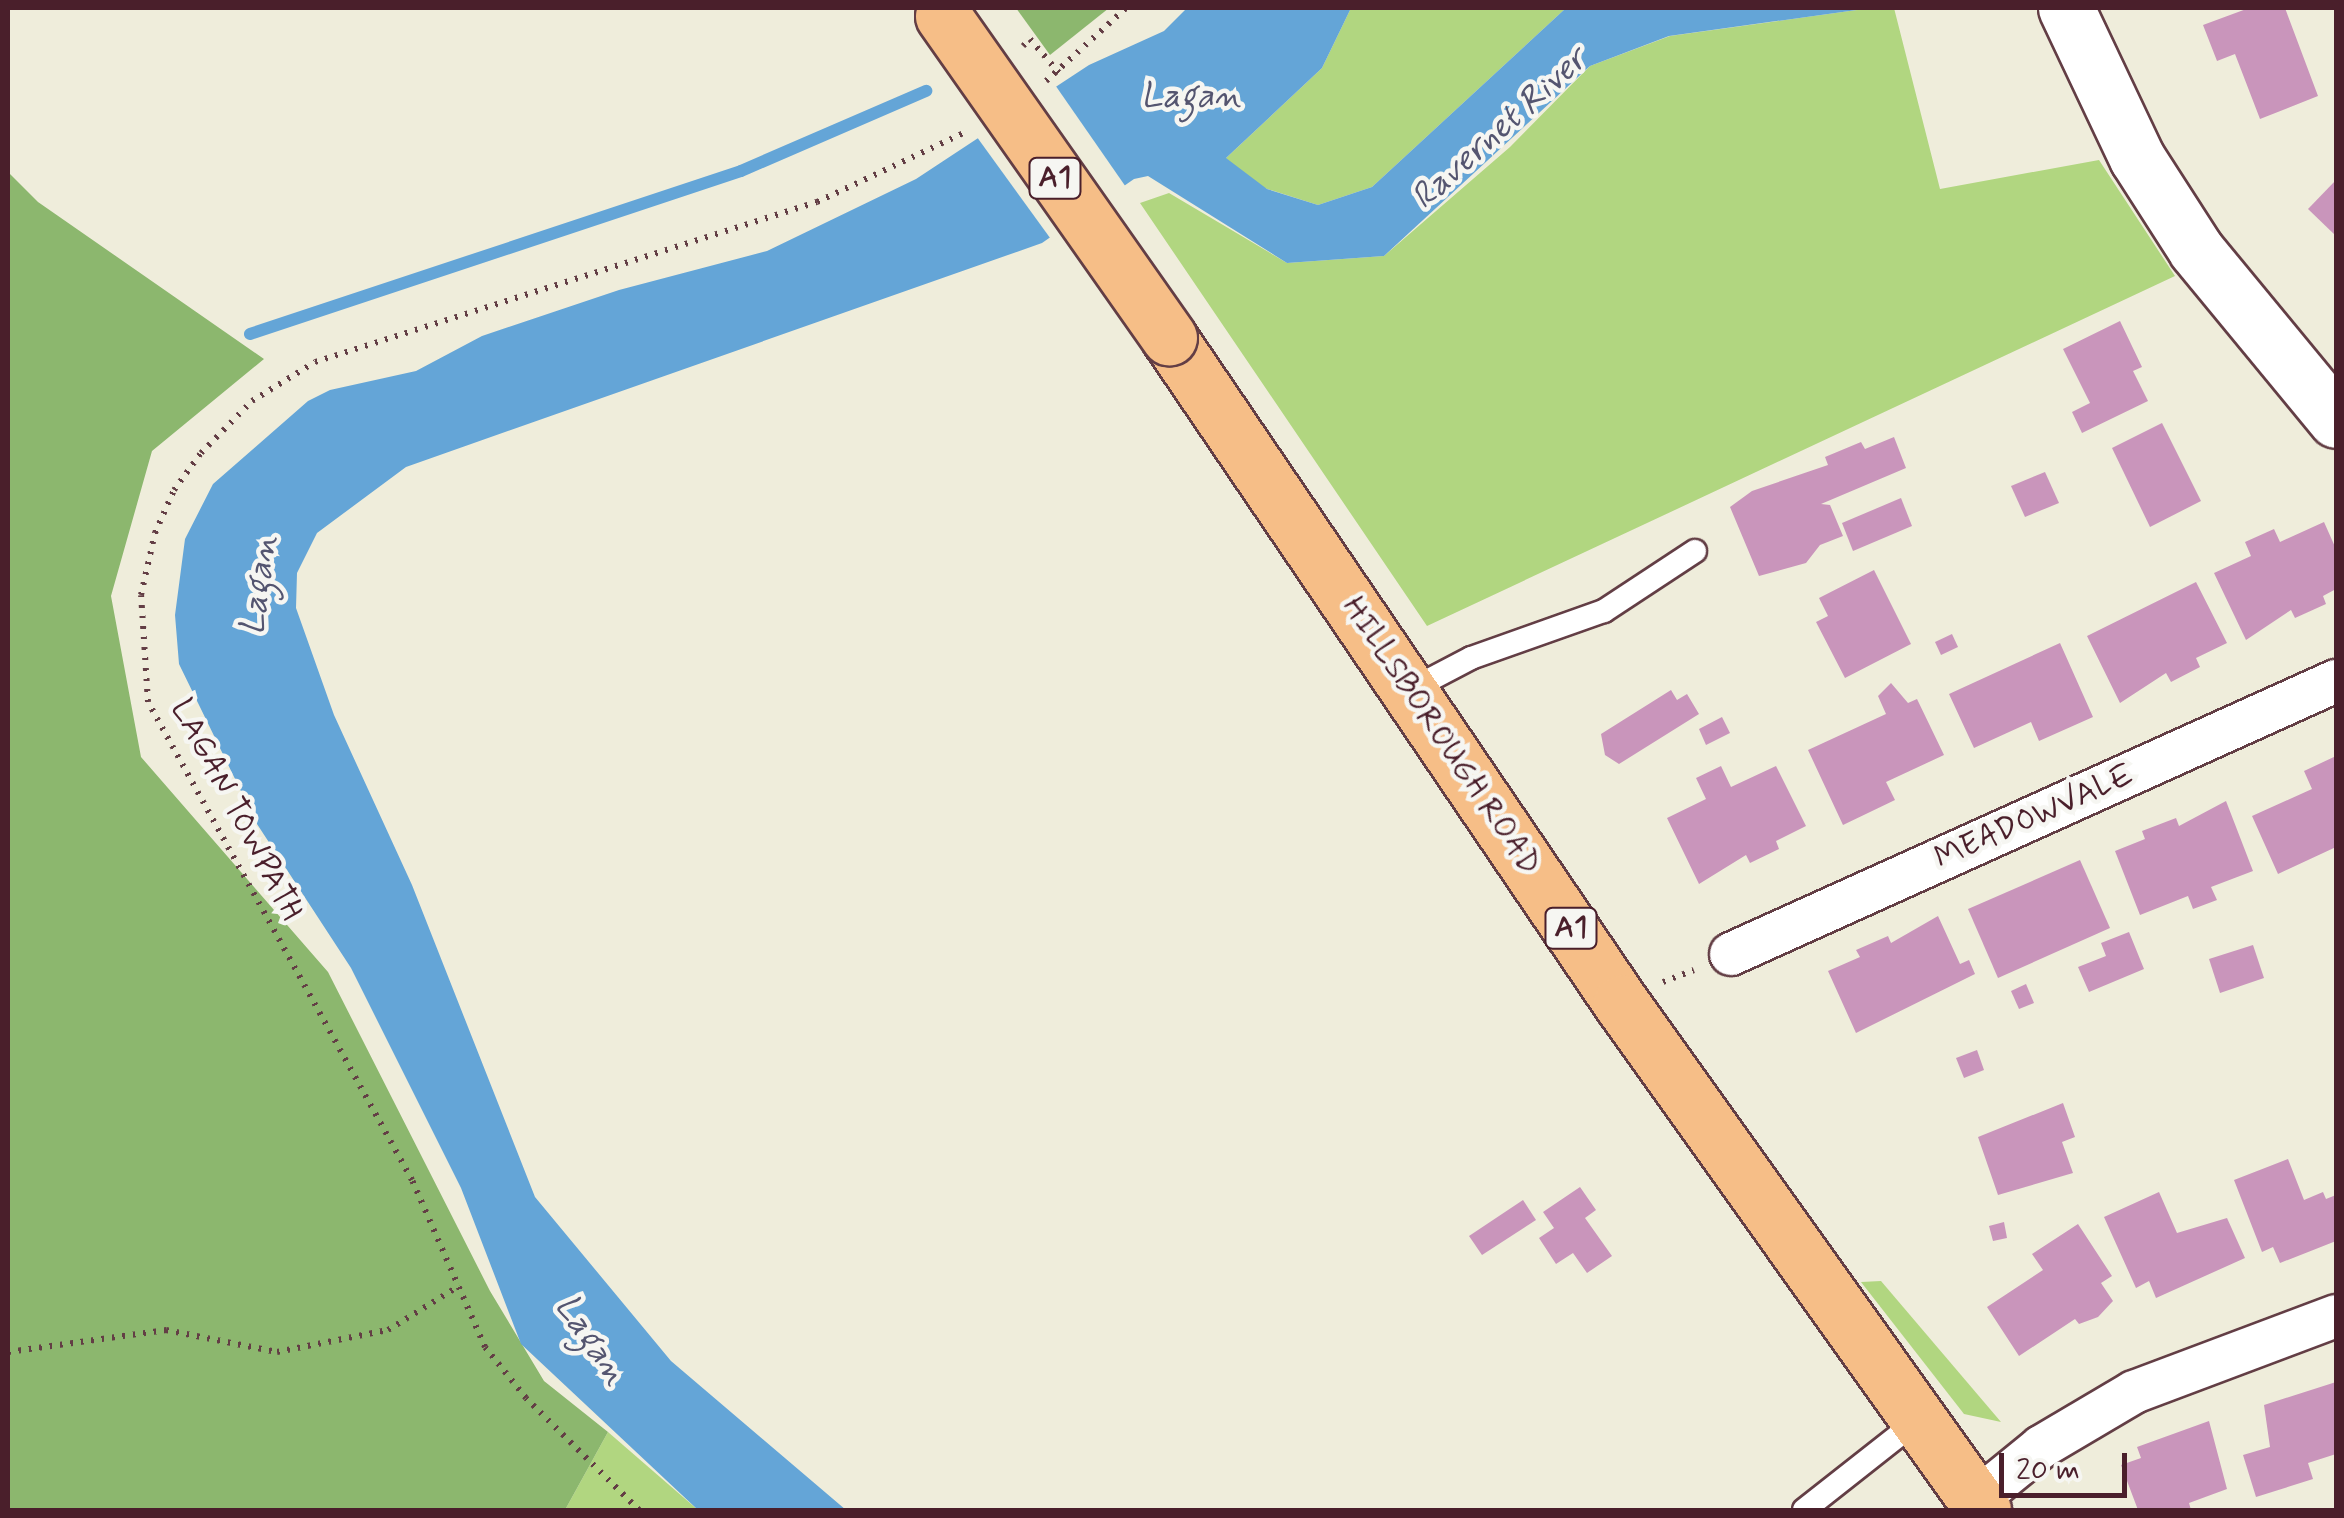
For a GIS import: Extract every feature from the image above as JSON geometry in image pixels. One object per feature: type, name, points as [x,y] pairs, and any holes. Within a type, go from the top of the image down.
[{"type":"highway","name":"HILLSBOROUGH ROAD","points":[[941,12],[1169,338],[1621,1003],[1980,1505]]},
{"type":"street","points":[[2066,8],[2137,158],[2196,250],[2336,420]]},
{"type":"street","name":"MEADOWVALE","points":[[1732,954],[2336,681]]},
{"type":"street","points":[[1980,1505],[2042,1446],[2134,1392],[2336,1316]]},
{"type":"lane","points":[[1410,690],[1471,658],[1604,610],[1695,550]]},
{"type":"lane","points":[[1804,1510],[1918,1421]]},
{"type":"path","points":[[1030,40],[1058,72],[1126,8]]},
{"type":"path","name":"LAGAN TOWPATH","points":[[639,1510],[526,1398],[485,1347],[412,1180],[148,702],[141,594],[174,490],[252,402],[315,362],[817,202],[965,133]]},
{"type":"path","points":[[1621,1003],[1732,954]]},
{"type":"path","points":[[8,1352],[166,1330],[276,1352],[388,1330],[459,1286]]},
{"type":"green space","points":[[1016,8],[1109,8],[1050,55]]},
{"type":"green space","points":[[1351,8],[1566,8],[1372,187],[1318,205],[1261,187],[1225,159],[1322,68]]},
{"type":"green space","points":[[1894,8],[1940,189],[2099,160],[2175,276],[1427,626],[1140,203],[1169,193],[1287,263],[1384,256],[1510,147],[1590,66],[1670,36]]},
{"type":"green space","points":[[8,172],[38,202],[264,359],[152,451],[111,596],[141,757],[328,972],[490,1291],[544,1381],[608,1432],[565,1510],[8,1510]]},
{"type":"green space","points":[[1881,1281],[2001,1422],[1964,1414],[1861,1282]]},
{"type":"green space","points":[[608,1432],[698,1510],[565,1510]]},
{"type":"water","points":[[1187,8],[1351,8],[1322,68],[1226,158],[1267,189],[1318,205],[1372,187],[1566,8],[1871,8],[1669,36],[1590,66],[1384,256],[1287,263],[1148,176],[1134,179],[1042,243],[406,467],[317,533],[297,573],[296,608],[334,715],[412,885],[535,1197],[671,1361],[846,1510],[698,1510],[521,1344],[461,1188],[351,968],[257,824],[179,664],[175,615],[185,539],[213,484],[308,401],[330,390],[416,371],[482,336],[619,290],[767,251],[916,179],[1089,65],[1164,31]]},
{"type":"pier","points":[[1053,82],[1128,190],[1053,242],[974,133]]},
{"type":"building","points":[[2249,8],[2285,8],[2318,96],[2260,119],[2235,54],[2217,61],[2203,25]]},
{"type":"building","points":[[2336,180],[2336,236],[2308,209]]},
{"type":"building","points":[[2120,321],[2142,367],[2133,371],[2148,401],[2082,433],[2072,412],[2090,403],[2063,349]]},
{"type":"building","points":[[2162,423],[2201,501],[2150,527],[2112,448]]},
{"type":"building","points":[[1894,437],[1906,468],[1821,504],[1830,505],[1843,536],[1820,545],[1806,563],[1759,576],[1730,507],[1752,491],[1828,465],[1825,457],[1861,442],[1865,449]]},
{"type":"building","points":[[2045,472],[2059,503],[2025,517],[2011,486]]},
{"type":"building","points":[[1901,498],[1912,526],[1853,551],[1842,523]]},
{"type":"building","points":[[2324,522],[2336,549],[2336,589],[2323,596],[2326,604],[2295,618],[2291,610],[2246,640],[2214,573],[2251,556],[2245,542],[2274,529],[2280,542]]},
{"type":"building","points":[[1874,570],[1911,644],[1845,678],[1816,622],[1828,616],[1819,598]]},
{"type":"building","points":[[2196,582],[2227,643],[2196,658],[2200,667],[2171,682],[2166,673],[2120,703],[2087,636]]},
{"type":"building","points":[[1952,634],[1958,647],[1941,655],[1935,642]]},
{"type":"building","points":[[2060,643],[2093,717],[2039,741],[2031,722],[1974,748],[1949,694]]},
{"type":"building","points":[[1891,683],[1908,703],[1917,699],[1944,755],[1886,782],[1895,800],[1843,825],[1808,750],[1886,714],[1878,696]]},
{"type":"building","points":[[1671,690],[1677,700],[1687,694],[1699,714],[1619,764],[1605,755],[1601,734]]},
{"type":"building","points":[[1722,717],[1730,733],[1706,745],[1699,729]]},
{"type":"building","points":[[2336,756],[2336,847],[2278,874],[2252,816],[2312,789],[2304,771]]},
{"type":"building","points":[[1721,766],[1731,787],[1776,766],[1806,826],[1776,841],[1779,849],[1750,863],[1746,855],[1699,884],[1667,818],[1706,799],[1696,778]]},
{"type":"building","points":[[2226,801],[2253,871],[2211,887],[2217,900],[2193,909],[2188,896],[2140,915],[2115,851],[2145,839],[2142,831],[2176,818],[2179,826]]},
{"type":"building","points":[[2080,860],[2110,928],[1998,978],[1968,909]]},
{"type":"building","points":[[1938,916],[1960,964],[1969,960],[1975,974],[1856,1033],[1828,971],[1860,957],[1856,950],[1888,936],[1891,943]]},
{"type":"building","points":[[2129,932],[2144,969],[2089,992],[2078,967],[2106,956],[2101,943]]},
{"type":"building","points":[[2253,945],[2264,978],[2220,993],[2209,959]]},
{"type":"building","points":[[2026,984],[2034,1003],[2019,1009],[2011,991]]},
{"type":"building","points":[[1977,1050],[1984,1070],[1964,1078],[1956,1058]]},
{"type":"building","points":[[2063,1103],[2075,1137],[2062,1142],[2073,1173],[1998,1195],[1978,1137]]},
{"type":"building","points":[[2288,1159],[2304,1200],[2323,1192],[2326,1199],[2336,1195],[2336,1241],[2280,1263],[2273,1247],[2262,1252],[2234,1180]]},
{"type":"building","points":[[1580,1187],[1596,1210],[1585,1218],[1612,1256],[1587,1273],[1573,1253],[1556,1264],[1539,1238],[1554,1228],[1543,1212]]},
{"type":"building","points":[[2159,1192],[2177,1233],[2227,1218],[2245,1258],[2156,1298],[2149,1281],[2136,1288],[2104,1217]]},
{"type":"building","points":[[1523,1200],[1536,1220],[1482,1255],[1469,1236]]},
{"type":"building","points":[[2004,1222],[2007,1238],[1993,1241],[1989,1226]]},
{"type":"building","points":[[2078,1224],[2112,1276],[2101,1283],[2113,1301],[2098,1317],[2079,1324],[2075,1319],[2019,1356],[1987,1307],[2043,1270],[2032,1254]]},
{"type":"building","points":[[2336,1382],[2336,1454],[2308,1463],[2313,1479],[2256,1497],[2243,1455],[2270,1447],[2264,1405]]},
{"type":"building","points":[[2209,1421],[2227,1489],[2189,1503],[2191,1510],[2138,1510],[2121,1465],[2141,1458],[2137,1447]]},
{"type":"waterway","points":[[250,334],[741,171],[926,91]]},
{"type":"water label","name":"Lagan","points":[[1191,96]]},
{"type":"water label","name":"Ravernet River","points":[[1499,129]]},
{"type":"water label","name":"Lagan","points":[[259,585]]},
{"type":"water label","name":"Lagan","points":[[591,1340]]}]
